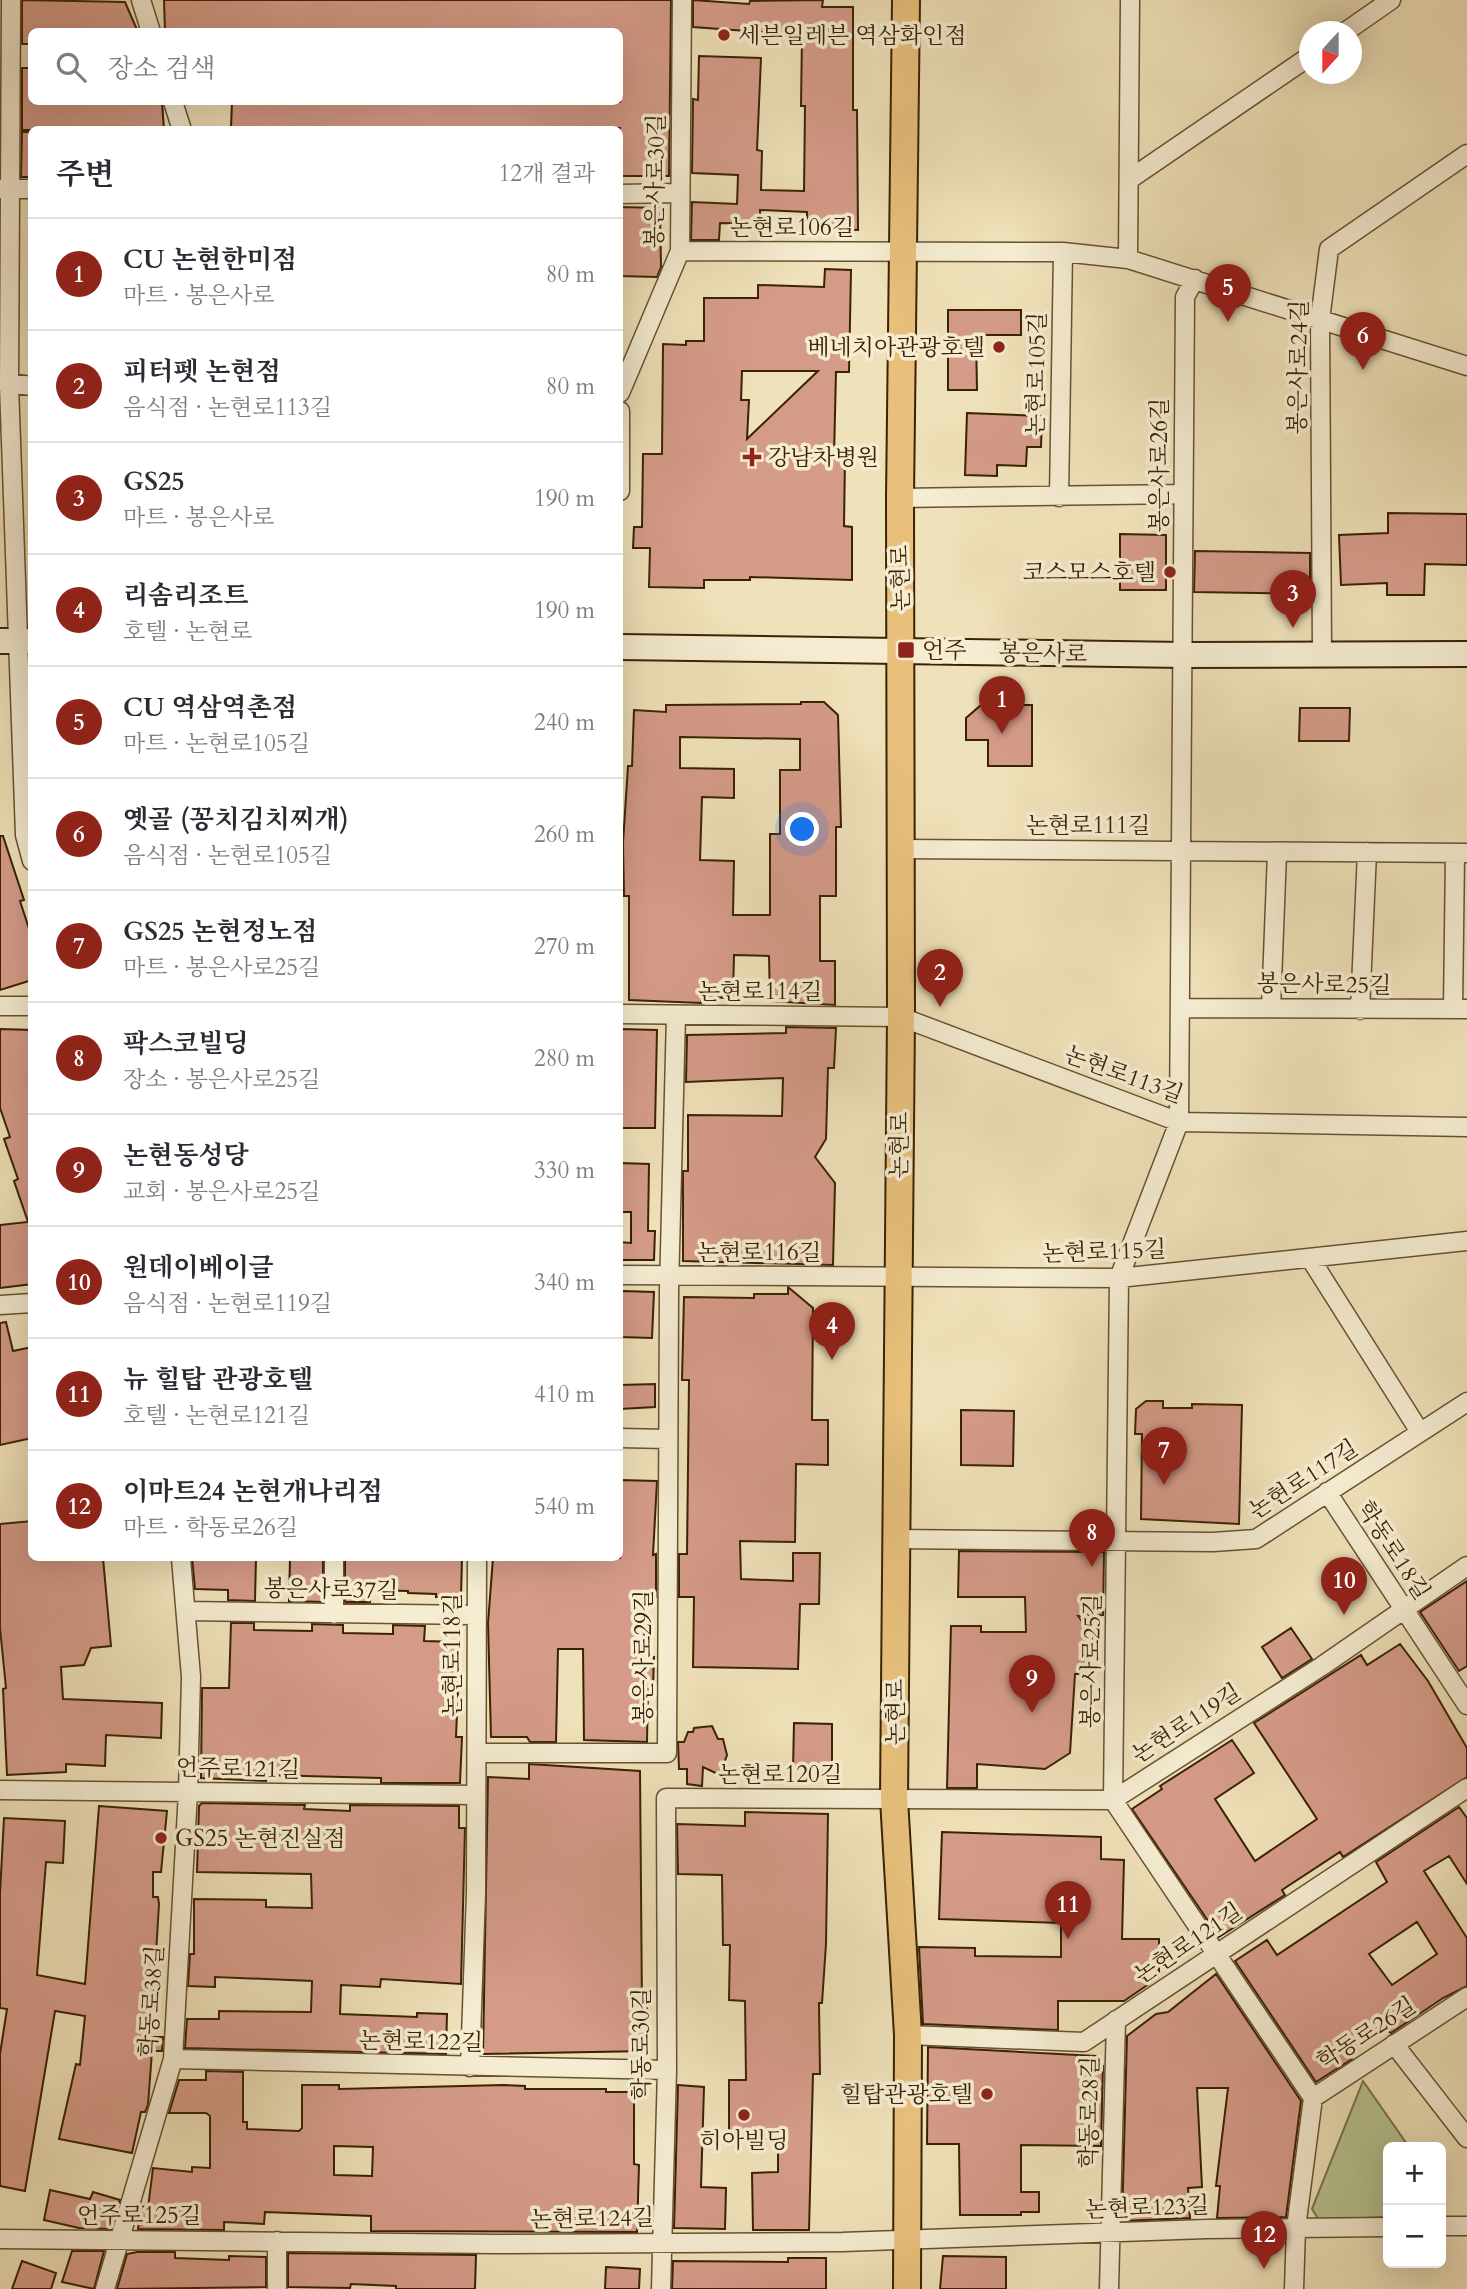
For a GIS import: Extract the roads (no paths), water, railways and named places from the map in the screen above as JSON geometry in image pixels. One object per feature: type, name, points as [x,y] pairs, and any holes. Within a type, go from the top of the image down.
[{"type":"main road","name":"논현로","points":[[906,0],[900,498],[898,849],[901,1017],[894,1799],[908,2035],[907,2289]]},
{"type":"main road","name":"봉은사로","points":[[623,647],[1184,655],[1467,654]]},
{"type":"street","points":[[11,0],[5,189],[5,383],[28,835]]},
{"type":"street","points":[[141,0],[150,28]]},
{"type":"street","name":"봉은사로30길","points":[[623,386],[680,251],[682,0]]},
{"type":"street","points":[[1128,260],[1130,0]]},
{"type":"street","points":[[1361,21],[1391,0]]},
{"type":"street","points":[[1130,179],[1299,64]]},
{"type":"street","points":[[174,105],[181,126]]},
{"type":"street","name":"봉은사로24길","points":[[1322,653],[1320,320],[1329,249],[1467,154]]},
{"type":"street","points":[[5,189],[28,189]]},
{"type":"street","points":[[623,194],[680,194]]},
{"type":"street","name":"논현로106길","points":[[680,251],[903,252]]},
{"type":"street","points":[[903,252],[1063,252],[1128,260],[1467,366]]},
{"type":"street","name":"논현로105길","points":[[1059,496],[1063,252]]},
{"type":"street","name":"봉은사로26길","points":[[1184,655],[1185,297],[1195,279]]},
{"type":"street","points":[[5,383],[28,386]]},
{"type":"street","points":[[900,498],[1183,495]]},
{"type":"street","name":"봉은사로25길","points":[[1114,1800],[1119,1278],[1179,1122],[1184,655]]},
{"type":"street","name":"논현로111길","points":[[898,849],[1461,853],[1460,1009]]},
{"type":"street","points":[[1360,1010],[1367,852]]},
{"type":"street","points":[[1271,1008],[1277,853]]},
{"type":"street","points":[[0,1006],[28,1006]]},
{"type":"street","name":"봉은사로25길","points":[[1180,1008],[1460,1009]]},
{"type":"street","name":"논현로114길","points":[[623,1014],[901,1017]]},
{"type":"street","name":"봉은사로29길","points":[[477,1753],[667,1753],[669,1276],[676,1015]]},
{"type":"street","name":"논현로113길","points":[[901,1017],[1179,1122],[1467,1127]]},
{"type":"street","name":"논현로115길","points":[[898,1278],[1119,1278],[1467,1241]]},
{"type":"street","points":[[1310,1258],[1420,1432]]},
{"type":"street","name":"논현로116길","points":[[623,1275],[898,1278]]},
{"type":"street","points":[[0,1305],[28,1303]]},
{"type":"street","name":"논현로117길","points":[[896,1539],[1256,1539],[1467,1402]]},
{"type":"street","points":[[623,1438],[668,1439]]},
{"type":"street","name":"학동로18길","points":[[1327,1492],[1467,1705]]},
{"type":"street","points":[[181,1561],[191,1677],[188,1792]]},
{"type":"street","points":[[334,1561],[334,1614]]},
{"type":"street","name":"논현로118길","points":[[470,2067],[475,1998],[477,1561]]},
{"type":"street","name":"논현로119길","points":[[1114,1800],[1322,1666],[1467,1566]]},
{"type":"street","name":"봉은사로37길","points":[[186,1611],[476,1615]]},
{"type":"street","name":"논현로121길","points":[[908,2035],[1084,2042],[1467,1788]]},
{"type":"street","name":"언주로121길","points":[[0,1790],[476,1795]]},
{"type":"street","name":"학동로38길","points":[[105,2289],[122,2239],[173,2059],[188,1792]]},
{"type":"street","name":"논현로120길","points":[[666,1798],[894,1799]]},
{"type":"street","name":"학동로30길","points":[[661,2289],[667,2070],[666,1798]]},
{"type":"street","points":[[894,1799],[1114,1800],[1313,2098]]},
{"type":"street","name":"학동로26길","points":[[1294,2289],[1296,2228],[1313,2098],[1467,1997]]},
{"type":"street","name":"학동로28길","points":[[1110,2289],[1116,2020]]},
{"type":"street","points":[[1394,2044],[1467,2138]]},
{"type":"street","name":"논현로122길","points":[[173,2059],[667,2070]]},
{"type":"street","points":[[1446,2226],[1467,2226]]},
{"type":"street","name":"논현로123길","points":[[908,2239],[1383,2227]]},
{"type":"street","name":"언주로125길","points":[[0,2239],[277,2241]]},
{"type":"street","name":"논현로124길","points":[[277,2241],[842,2242],[908,2239]]},
{"type":"street","points":[[277,2241],[277,2289]]},
{"type":"place","name":"세븐일레븐 역삼화인점","points":[[724,35]]},
{"type":"place","name":"CU 역삼역촌점","points":[[1228,322]]},
{"type":"place","name":"베네치아관광호텔","points":[[999,347]]},
{"type":"place","name":"옛골 (꽁치김치찌개)","points":[[1363,370]]},
{"type":"place","name":"강남차병원","points":[[752,457]]},
{"type":"place","name":"코스모스호텔","points":[[1170,572]]},
{"type":"place","name":"GS25","points":[[1293,628]]},
{"type":"place","name":"언주","points":[[906,650]]},
{"type":"place","name":"CU 논현한미점","points":[[1002,734]]},
{"type":"place","name":"피터펫 논현점","points":[[940,1007]]},
{"type":"place","name":"리솜리조트","points":[[832,1360]]},
{"type":"place","name":"GS25 논현정노점","points":[[1164,1485]]},
{"type":"place","name":"팍스코빌딩","points":[[1092,1567]]},
{"type":"place","name":"원데이베이글","points":[[1344,1615]]},
{"type":"place","name":"논현동성당","points":[[1032,1713]]},
{"type":"place","name":"GS25 논현진실점","points":[[161,1838]]},
{"type":"place","name":"뉴 힐탑 관광호텔","points":[[1068,1939]]},
{"type":"place","name":"힐탑관광호텔","points":[[987,2094]]},
{"type":"place","name":"히아빌딩","points":[[744,2115]]},
{"type":"place","name":"이마트24 논현개나리점","points":[[1264,2269]]}]
